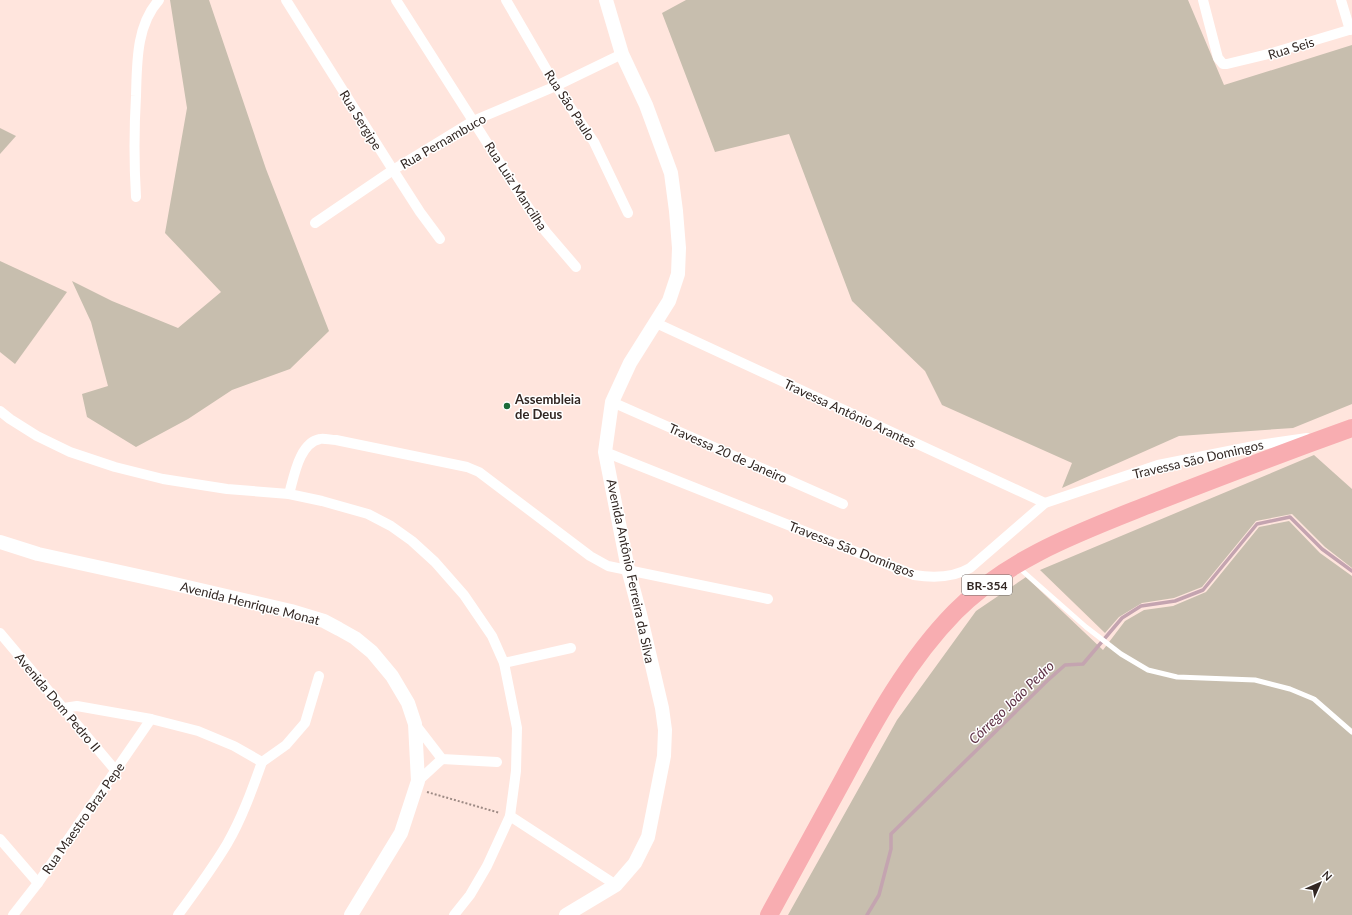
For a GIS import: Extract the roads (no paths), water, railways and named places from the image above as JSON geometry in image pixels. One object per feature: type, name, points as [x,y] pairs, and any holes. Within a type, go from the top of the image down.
[{"type":"highway","name":"BR-354","points":[[769,915],[874,722],[917,657],[955,612],[988,584],[1016,565],[1067,538],[1172,496],[1346,430]]},
{"type":"street","points":[[136,197],[134,153],[138,57],[144,27],[149,13],[159,0]]},
{"type":"street","name":"Rua Sergipe","points":[[286,0],[420,212],[440,239]]},
{"type":"street","name":"Rua Luiz Mancilha","points":[[396,0],[546,232],[576,267]]},
{"type":"street","name":"Rua São Paulo","points":[[506,0],[556,86],[594,142],[617,187],[628,213]]},
{"type":"street","name":"Avenida Antônio Ferreira da Silva","points":[[566,915],[616,884],[634,863],[648,837],[659,788],[665,730],[662,708],[628,569],[605,452],[612,402],[630,363],[669,301],[678,274],[679,248],[671,173],[646,105],[622,54],[606,0]]},
{"type":"street","name":"Rua Seis","points":[[1203,0],[1218,58],[1223,64],[1232,64],[1351,29]]},
{"type":"street","points":[[1341,0],[1351,29]]},
{"type":"street","name":"Rua Pernambuco","points":[[315,223],[393,170],[473,121],[556,86],[622,54]]},
{"type":"street","name":"Travessa Antônio Arantes","points":[[656,323],[1045,503]]},
{"type":"street","name":"Travessa 20 de Janeiro","points":[[612,402],[843,504]]},
{"type":"street","points":[[0,411],[37,436],[70,452],[116,467],[163,479],[227,489],[289,494],[322,501],[368,514],[391,526],[435,562],[464,595],[492,636],[504,663],[517,728],[516,771],[510,816],[487,866],[470,895],[454,915]]},
{"type":"street","name":"Travessa São Domingos","points":[[605,452],[914,575],[931,577],[960,574],[970,568],[1045,503],[1158,465],[1346,430]]},
{"type":"street","points":[[289,494],[301,454],[309,444],[320,438],[468,467],[479,472],[590,556],[608,566],[768,599]]},
{"type":"street","name":"Avenida Henrique Monat","points":[[0,542],[38,554],[291,611],[324,621],[355,638],[372,652],[392,676],[408,703],[415,724],[417,785],[400,833],[351,915]]},
{"type":"street","name":"Avenida Dom Pedro II","points":[[0,633],[116,771]]},
{"type":"street","points":[[504,663],[571,648]]},
{"type":"street","points":[[178,915],[226,845],[248,801],[262,762],[286,745],[305,723],[319,676]]},
{"type":"street","points":[[64,708],[77,706],[151,719],[198,731],[234,746],[262,762]]},
{"type":"street","name":"Rua Maestro Braz Pepe","points":[[13,915],[38,883],[151,719]]},
{"type":"street","points":[[415,724],[442,759],[497,762]]},
{"type":"street","points":[[417,785],[442,759]]},
{"type":"street","points":[[510,816],[616,884]]},
{"type":"street","points":[[0,839],[38,883]]},
{"type":"lane","points":[[1016,565],[1086,627],[1121,654],[1148,670],[1177,677],[1255,680],[1290,689],[1314,699],[1352,732]]},
{"type":"waterway","name":"Córrego João Pedro","points":[[867,915],[879,895],[891,849],[891,834],[1065,665],[1083,664],[1122,618],[1141,606],[1175,601],[1203,590],[1257,524],[1290,517],[1322,549],[1352,571]]},
{"type":"place","name":"Assembleia de Deus","points":[[507,406]]}]
